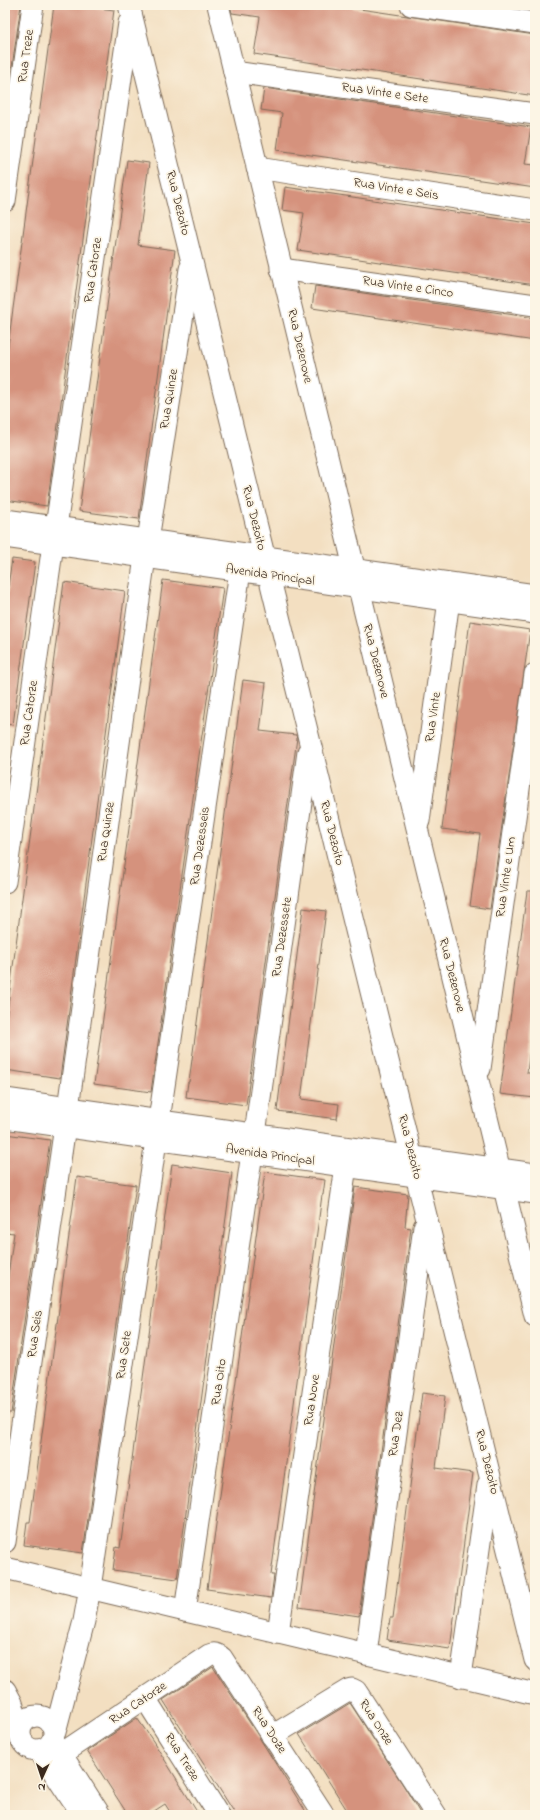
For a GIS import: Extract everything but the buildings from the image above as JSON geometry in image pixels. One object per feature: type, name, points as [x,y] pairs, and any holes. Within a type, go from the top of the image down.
[{"type":"street","name":"Rua Treze","points":[[5,201],[33,5]]},
{"type":"street","name":"Rua Dezenove","points":[[218,5],[535,1316]]},
{"type":"street","points":[[411,5],[535,23]]},
{"type":"street","name":"Rua Dezoito","points":[[130,9],[535,1660]]},
{"type":"street","name":"Rua Catorze","points":[[5,882],[130,9]]},
{"type":"street","name":"Rua Vinte e Sete","points":[[234,72],[535,114]]},
{"type":"street","name":"Rua Vinte e Seis","points":[[257,168],[535,210]]},
{"type":"street","name":"Rua Quinze","points":[[66,1117],[146,549],[191,259]]},
{"type":"street","name":"Rua Vinte e Cinco","points":[[281,269],[535,305]]},
{"type":"street","name":"Avenida Principal","points":[[5,520],[54,536]]},
{"type":"street","name":"Avenida Principal","points":[[5,537],[54,536],[356,578],[535,594]]},
{"type":"street","name":"Avenida Principal","points":[[146,549],[240,571],[266,565]]},
{"type":"street","name":"Rua Dezesseis","points":[[158,1130],[240,571]]},
{"type":"street","name":"Avenida Principal","points":[[356,578],[449,600],[535,613]]},
{"type":"street","name":"Rua Vinte","points":[[418,833],[449,600]]},
{"type":"street","name":"Rua Vinte e Um","points":[[478,1081],[535,674]]},
{"type":"street","name":"Rua Dezessete","points":[[254,1143],[310,741]]},
{"type":"street","name":"Avenida Principal","points":[[5,1099],[66,1117],[414,1166],[504,1188],[535,1193]]},
{"type":"street","name":"Avenida Principal","points":[[5,1118],[66,1117]]},
{"type":"street","name":"Rua Seis","points":[[5,1542],[66,1117]]},
{"type":"street","name":"Rua Sete","points":[[53,1743],[84,1621],[90,1588],[158,1130]]},
{"type":"street","name":"Avenida Principal","points":[[254,1143],[346,1166],[499,1168],[535,1174]]},
{"type":"street","name":"Rua Oito","points":[[185,1611],[254,1143]]},
{"type":"street","name":"Rua Nove","points":[[278,1633],[346,1166]]},
{"type":"street","name":"Rua Dez","points":[[366,1654],[426,1214]]},
{"type":"street","points":[[461,1677],[490,1474]]},
{"type":"street","points":[[5,1568],[535,1694]]},
{"type":"street","name":"Rua Doze","points":[[210,1655],[213,1653],[218,1654],[222,1658],[324,1815]]},
{"type":"street","name":"Rua Catorze","points":[[53,1743],[145,1698],[210,1655]]},
{"type":"street","name":"Rua Onze","points":[[272,1736],[352,1689],[356,1691],[436,1815]]},
{"type":"street","points":[[9,1697],[32,1720],[50,1721],[53,1743],[82,1815]]},
{"type":"street","name":"Rua Treze","points":[[145,1698],[219,1815]]},
{"type":"street","points":[[53,1743],[30,1748],[25,1745],[22,1740],[32,1720],[55,1712],[62,1704]]},
{"type":"street","points":[[53,1743],[100,1815]]}]
